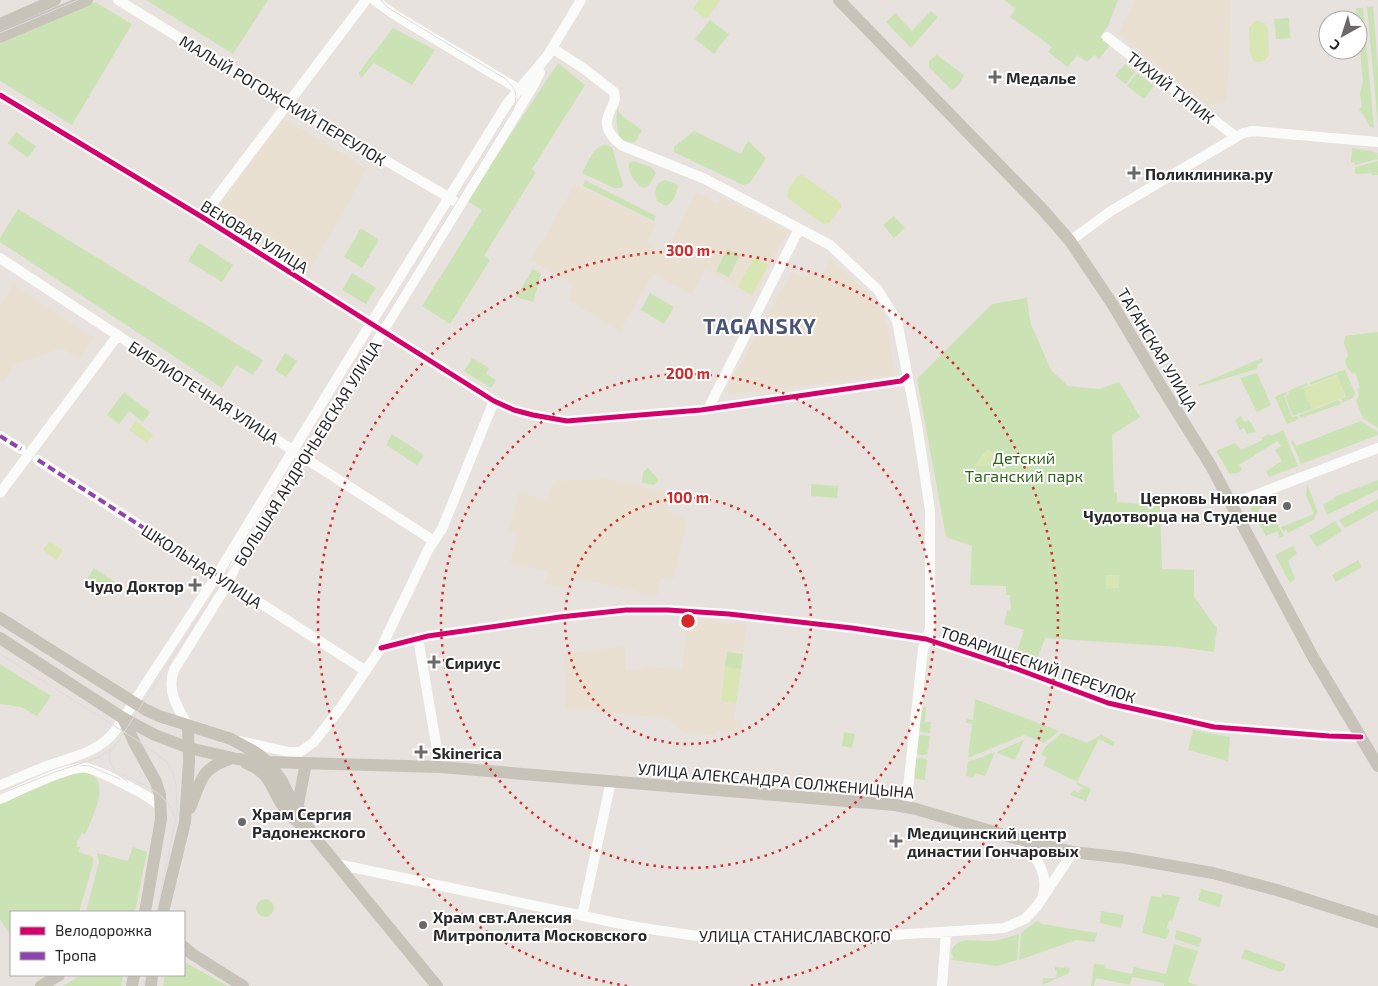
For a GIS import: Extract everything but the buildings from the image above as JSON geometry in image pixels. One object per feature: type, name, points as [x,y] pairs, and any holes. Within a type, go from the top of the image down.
[{"type":"main road","points":[[1,26],[56,0]]},
{"type":"main road","points":[[1,26],[87,0]]},
{"type":"main road","name":"ТАГАНСКАЯ УЛИЦА","points":[[839,0],[1044,211],[1070,241],[1113,305],[1232,504],[1248,538],[1313,657],[1378,766]]},
{"type":"main road","points":[[0,618],[159,716],[231,739],[255,752],[268,762],[282,781],[299,814],[317,840],[437,986]]},
{"type":"main road","points":[[0,638],[123,718],[155,735],[189,748],[234,758],[252,765],[263,772],[282,806],[317,840]]},
{"type":"main road","points":[[123,718],[160,792],[161,819],[144,909]]},
{"type":"main road","points":[[185,822],[189,748],[188,726]]},
{"type":"main road","points":[[163,911],[185,822],[200,780],[215,764],[234,758]]},
{"type":"main road","name":"УЛИЦА АЛЕКСАНДРА СОЛЖЕНИЦЫНА","points":[[234,758],[268,762],[440,767],[848,800],[906,807],[1018,839],[1072,852],[1154,862],[1213,873],[1276,890],[1378,922]]},
{"type":"main road","points":[[299,814],[298,804],[306,763]]},
{"type":"main road","points":[[186,952],[242,986]]},
{"type":"main road","points":[[41,986],[56,976]]},
{"type":"street","name":"МАЛЫЙ РОГОЖСКИЙ ПЕРЕУЛОК","points":[[118,0],[287,104],[461,205]]},
{"type":"street","points":[[202,217],[366,0]]},
{"type":"street","points":[[374,0],[395,15],[520,90]]},
{"type":"street","name":"БОЛЬШАЯ АНДРОНЬЕВСКАЯ УЛИЦА","points":[[188,726],[172,695],[172,677],[228,583],[235,567],[305,458],[532,88],[550,51],[581,0]]},
{"type":"street","name":"ТИХИЙ ТУПИК","points":[[1107,37],[1236,137]]},
{"type":"street","points":[[550,51],[583,68],[614,92],[614,101],[606,118],[608,129],[621,146],[705,179],[830,245],[878,290],[897,321],[917,424],[930,510],[930,626],[923,649],[906,807]]},
{"type":"street","name":"БОЛЬШАЯ АНДРОНЬЕВСКАЯ УЛИЦА","points":[[0,785],[76,757],[100,746],[111,736],[216,575],[507,104],[550,51]]},
{"type":"street","name":"ВЕКОВАЯ УЛИЦА","points":[[0,95],[202,217],[383,332],[494,400],[514,410],[567,421],[708,409],[901,381],[907,376]]},
{"type":"street","points":[[1070,241],[1111,211],[1243,133],[1254,131],[1378,142]]},
{"type":"street","points":[[708,409],[799,230]]},
{"type":"street","name":"БИБЛИОТЕЧНАЯ УЛИЦА","points":[[0,258],[434,541]]},
{"type":"street","points":[[0,493],[118,335]]},
{"type":"street","points":[[231,739],[296,752],[314,742],[381,648],[428,550],[442,529],[494,400]]},
{"type":"street","points":[[0,436],[21,450]]},
{"type":"street","points":[[1232,504],[1378,448]]},
{"type":"street","name":"ШКОЛЬНАЯ УЛИЦА","points":[[38,460],[366,671]]},
{"type":"street","name":"ТОВАРИЩЕСКИЙ ПЕРЕУЛОК","points":[[381,648],[418,638],[560,617],[626,610],[654,610],[770,618],[926,639],[1129,709],[1214,726],[1361,737]]},
{"type":"street","points":[[418,638],[440,767]]},
{"type":"street","points":[[97,700],[103,700],[108,697],[110,691],[107,685]]},
{"type":"street","points":[[306,763],[314,742]]},
{"type":"street","points":[[0,799],[56,775],[77,768],[87,768],[134,790],[161,808]]},
{"type":"street","points":[[582,916],[611,781]]},
{"type":"street","points":[[1018,839],[1034,855],[1042,872],[1044,889],[1041,900]]},
{"type":"street","name":"УЛИЦА СТАНИСЛАВСКОГО","points":[[337,864],[582,916],[674,933],[714,938],[846,938],[1004,928],[1025,919],[1041,900],[1072,852]]},
{"type":"street","points":[[942,986],[946,933]]},
{"type":"shaded area","points":[[1135,0],[1231,0],[1226,102],[1208,105],[1118,33]]},
{"type":"shaded area","points":[[284,119],[366,168],[346,208],[309,271],[214,212]]},
{"type":"shaded area","points":[[575,184],[657,225],[647,242],[664,254],[696,192],[718,204],[721,197],[787,231],[753,296],[705,270],[691,294],[654,273],[620,331],[569,300],[573,285],[531,260]]},
{"type":"shaded area","points":[[830,259],[873,297],[887,324],[895,375],[730,394],[727,388],[792,271],[802,277],[811,272],[820,277]]},
{"type":"shaded area","points":[[13,285],[94,338],[79,359],[62,348],[14,365],[3,383],[0,381],[0,305]]},
{"type":"shaded area","points":[[608,479],[671,493],[667,512],[679,515],[687,522],[674,578],[661,578],[657,596],[571,577],[569,588],[543,583],[544,579],[546,580],[548,571],[510,563],[518,534],[509,531],[519,493],[546,500],[554,481]]},
{"type":"shaded area","points":[[687,620],[747,624],[734,720],[742,721],[740,733],[717,730],[716,736],[683,732],[668,719],[590,710],[566,710],[564,654],[625,646],[625,671],[639,671],[648,667],[682,670]]},
{"type":"green space","points":[[146,0],[268,0],[233,54]]},
{"type":"green space","points":[[699,0],[721,0],[706,19],[693,9]]},
{"type":"green space","points":[[1004,0],[1118,0],[1108,26],[1100,37],[1110,45],[1099,59],[1094,55],[1087,62],[1077,55],[1068,67],[1048,52],[1052,47],[1010,17],[1016,9]]},
{"type":"green space","points":[[95,2],[132,24],[72,125],[0,81],[0,44]]},
{"type":"green space","points":[[1373,6],[1378,68],[1378,125],[1368,10],[1367,7]]},
{"type":"green space","points":[[931,11],[938,17],[911,48],[886,22],[895,13],[912,31]]},
{"type":"green space","points":[[1289,18],[1290,38],[1276,39],[1274,19]]},
{"type":"green space","points":[[710,20],[729,34],[714,54],[695,39]]},
{"type":"green space","points":[[1257,21],[1265,23],[1268,30],[1269,55],[1264,61],[1260,62],[1253,60],[1250,53],[1249,28]]},
{"type":"green space","points":[[393,28],[435,50],[412,85],[374,63],[361,78],[359,73]]},
{"type":"green space","points":[[937,55],[964,75],[956,88],[951,89],[929,67],[929,61]]},
{"type":"green space","points":[[1361,60],[1368,60],[1374,128],[1370,127],[1359,110],[1362,106],[1360,94],[1363,81]]},
{"type":"green space","points":[[558,63],[585,85],[532,169],[536,172],[484,256],[490,260],[450,324],[422,306],[482,210],[467,201]]},
{"type":"green space","points":[[1125,64],[1135,72],[1126,84],[1115,76]]},
{"type":"green space","points":[[1137,73],[1154,86],[1144,99],[1127,86]]},
{"type":"green space","points":[[617,108],[622,116],[642,130],[636,141],[629,143],[620,138],[617,126]]},
{"type":"green space","points":[[694,131],[741,154],[748,141],[766,158],[750,183],[743,185],[674,152],[674,147]]},
{"type":"green space","points":[[16,132],[36,146],[28,158],[8,143]]},
{"type":"green space","points":[[605,145],[612,147],[623,185],[621,188],[614,188],[582,173],[597,148]]},
{"type":"green space","points":[[1352,148],[1377,153],[1378,159],[1355,165],[1355,163],[1351,162]]},
{"type":"green space","points":[[634,161],[651,167],[656,173],[649,185],[644,188],[637,184],[631,174],[629,163]]},
{"type":"green space","points":[[1378,161],[1378,175],[1372,175],[1371,173],[1355,174],[1355,167]]},
{"type":"green space","points":[[802,175],[840,202],[841,207],[829,223],[823,224],[788,198],[787,191],[798,176]]},
{"type":"green space","points":[[585,180],[656,216],[654,221],[583,186]]},
{"type":"green space","points":[[665,180],[678,185],[671,203],[666,206],[657,201],[656,194],[657,186]]},
{"type":"green space","points":[[18,209],[263,360],[253,375],[236,365],[222,388],[0,242],[0,238]]},
{"type":"green space","points":[[894,216],[905,228],[894,238],[883,225]]},
{"type":"green space","points":[[361,228],[379,240],[362,268],[344,257]]},
{"type":"green space","points":[[199,243],[233,265],[222,282],[188,261]]},
{"type":"green space","points":[[727,249],[740,255],[729,277],[716,271]]},
{"type":"green space","points":[[754,257],[768,265],[752,295],[738,287]]},
{"type":"green space","points":[[533,269],[541,274],[533,302],[516,297]]},
{"type":"green space","points":[[352,273],[376,288],[366,304],[342,290]]},
{"type":"green space","points":[[650,293],[674,307],[664,324],[641,310]]},
{"type":"green space","name":"Детский Таганский парк","points":[[1027,297],[1030,322],[1051,370],[1068,386],[1100,389],[1119,382],[1140,417],[1112,435],[1114,492],[1117,493],[1117,502],[1160,505],[1162,569],[1194,570],[1194,596],[1217,627],[1214,652],[1179,647],[1045,638],[1036,662],[1016,655],[1024,630],[1004,624],[1007,611],[1011,610],[1010,595],[1006,595],[1006,586],[970,585],[972,546],[946,537],[917,379],[992,304]]},
{"type":"green space","points":[[1378,332],[1378,428],[1363,418],[1356,401],[1359,395],[1357,389],[1360,387],[1355,373],[1352,374],[1347,367],[1345,361],[1348,355],[1344,343],[1345,336]]},
{"type":"green space","points":[[285,353],[297,361],[286,377],[275,370]]},
{"type":"green space","points":[[472,358],[489,368],[486,374],[496,380],[491,388],[464,371]]},
{"type":"green space","points":[[1262,358],[1263,362],[1258,364],[1257,369],[1198,385]]},
{"type":"green space","points":[[1345,370],[1355,393],[1354,397],[1343,403],[1341,399],[1346,397],[1337,375],[1310,385],[1309,383],[1340,371]]},
{"type":"green space","points":[[1257,373],[1271,405],[1257,412],[1240,378]]},
{"type":"green space","points":[[1337,376],[1345,397],[1312,409],[1309,401],[1307,401],[1304,388]]},
{"type":"green space","points":[[1307,383],[1308,385],[1298,390],[1304,388],[1307,401],[1309,401],[1312,409],[1293,416],[1285,396],[1289,394],[1288,391]]},
{"type":"green space","points":[[124,392],[150,412],[143,422],[129,411],[119,424],[107,415]]},
{"type":"green space","points":[[1286,392],[1287,394],[1284,396],[1292,417],[1297,416],[1299,419],[1287,424],[1275,397]]},
{"type":"green space","points":[[1339,400],[1341,404],[1301,418],[1299,415]]},
{"type":"green space","points":[[1241,416],[1244,422],[1249,420],[1256,432],[1247,434],[1244,428],[1240,430],[1235,420]]},
{"type":"green space","points":[[136,421],[153,435],[147,443],[129,430]]},
{"type":"green space","points":[[1361,421],[1378,432],[1378,435],[1301,464],[1291,441],[1293,440],[1296,446]]},
{"type":"green space","points":[[1283,430],[1298,466],[1269,477],[1266,471],[1282,461],[1275,450],[1281,446],[1277,441],[1239,465],[1242,470],[1238,473],[1230,474],[1216,451],[1235,443],[1241,450],[1263,440],[1261,438],[1269,434],[1271,436]]},
{"type":"green space","points":[[392,434],[424,455],[417,465],[386,445]]},
{"type":"green space","points":[[987,449],[1003,457],[1004,464],[973,467]]},
{"type":"green space","points":[[648,468],[659,480],[654,485],[642,483],[643,472]]},
{"type":"green space","points":[[1378,480],[1378,490],[1327,515],[1323,504],[1334,499],[1334,497]]},
{"type":"green space","points":[[811,484],[838,486],[837,498],[811,496]]},
{"type":"green space","points":[[1307,486],[1318,513],[1314,516],[1315,519],[1288,533],[1286,530],[1283,531],[1281,527],[1314,514],[1306,495]]},
{"type":"green space","points":[[1378,499],[1378,510],[1345,528],[1339,520]]},
{"type":"green space","points":[[1268,501],[1269,503],[1259,509],[1257,515],[1263,521],[1274,518],[1284,536],[1280,538],[1277,531],[1266,536],[1250,508]]},
{"type":"green space","points":[[1335,521],[1342,531],[1317,547],[1309,536]]},
{"type":"green space","points":[[49,541],[63,550],[57,560],[43,550]]},
{"type":"green space","points":[[1293,546],[1297,553],[1288,561],[1295,579],[1290,583],[1275,555]]},
{"type":"green space","points":[[1358,560],[1362,567],[1336,582],[1332,575]]},
{"type":"green space","points":[[94,568],[115,582],[107,594],[86,581]]},
{"type":"green space","points":[[1106,575],[1119,575],[1119,588],[1106,589]]},
{"type":"green space","points":[[727,652],[743,654],[741,669],[725,667]]},
{"type":"green space","points":[[0,664],[51,696],[37,716],[21,707],[0,704]]},
{"type":"green space","points":[[725,667],[741,669],[736,703],[721,701]]},
{"type":"green space","points":[[975,699],[1059,731],[1044,743],[1024,735],[968,758],[972,724],[966,723],[967,719],[973,720]]},
{"type":"green space","points":[[923,707],[926,707],[925,722],[931,722],[930,733],[919,730]]},
{"type":"green space","points":[[1193,730],[1230,737],[1228,761],[1188,750]]},
{"type":"green space","points":[[844,732],[855,734],[852,748],[842,746]]},
{"type":"green space","points":[[1062,733],[1087,743],[1101,735],[1115,742],[1113,746],[1099,739],[1077,782],[1043,765],[1047,757],[1041,755],[1045,747]]},
{"type":"green space","points":[[919,736],[930,736],[927,755],[919,755],[917,752]]},
{"type":"green space","points":[[1024,740],[1015,760],[997,753],[998,751]]},
{"type":"green space","points":[[995,752],[985,776],[975,773],[973,778],[966,776],[968,762]]},
{"type":"green space","points":[[916,759],[927,759],[925,780],[915,779],[914,776]]},
{"type":"green space","points":[[78,771],[89,773],[96,777],[99,784],[98,802],[95,811],[85,834],[82,833],[77,841],[77,847],[80,847],[79,852],[93,857],[93,864],[79,911],[10,911],[10,934],[0,919],[0,802]]},
{"type":"green space","points":[[1077,782],[1091,789],[1086,801],[1070,795],[1073,790],[1079,793],[1082,790],[1083,788],[1076,784]]},
{"type":"green space","points":[[133,847],[147,852],[136,908],[134,911],[86,911],[99,862],[97,853],[128,861]]},
{"type":"green space","points":[[1201,889],[1223,895],[1219,907],[1198,900]]},
{"type":"green space","points":[[1162,894],[1180,897],[1172,921],[1169,920],[1167,928],[1170,930],[1165,939],[1142,933],[1151,896],[1161,897]]},
{"type":"green space","points":[[265,899],[271,902],[274,908],[271,914],[265,917],[259,914],[256,908],[259,902]]},
{"type":"green space","points":[[1101,911],[1124,915],[1121,928],[1100,923]]},
{"type":"green space","points":[[1037,921],[1042,924],[1097,933],[1095,942],[1076,940],[1019,960],[1021,933]]},
{"type":"green space","points":[[1176,930],[1202,938],[1199,947],[1175,939]]},
{"type":"green space","points":[[1019,934],[1017,960],[997,966],[951,960],[953,958],[951,954],[953,948],[961,941],[992,941]]},
{"type":"green space","points":[[1174,944],[1198,951],[1188,982],[1199,986],[1164,986],[1164,983],[1132,977],[1130,985],[1096,978],[1094,986],[1091,986],[1094,964],[1105,965],[1104,968],[1132,974],[1134,967],[1166,974]]},
{"type":"green space","points":[[1245,949],[1286,964],[1284,970],[1280,972],[1241,958]]},
{"type":"green space","points":[[185,963],[228,986],[163,986],[165,976],[185,976]]},
{"type":"green space","points":[[1055,967],[1070,968],[1069,973],[1042,985],[1043,978],[1056,978],[1057,971]]},
{"type":"green space","points":[[79,976],[123,976],[121,986],[63,986]]},
{"type":"tram line","points":[[0,33],[78,0]]},
{"type":"tram line","points":[[0,794],[97,758],[113,749],[223,580],[513,110],[516,100],[515,92],[512,85],[504,78],[387,7],[381,0]]},
{"type":"tram line","points":[[0,654],[140,742],[167,762],[176,784],[177,812],[157,911]]},
{"type":"tram line","points":[[111,748],[110,759],[113,768],[128,782]]},
{"type":"tram line","points":[[80,765],[90,766],[120,779]]},
{"type":"tram line","points":[[122,774],[160,795],[171,809],[174,817]]},
{"type":"tram line","points":[[144,986],[146,976]]},
{"type":"marked path","points":[[0,436],[21,449]]},
{"type":"marked path","points":[[38,460],[217,575]]},
{"type":"cycle path","points":[[0,95],[202,217],[494,401],[514,410],[567,421],[701,410],[901,381],[907,376]]},
{"type":"cycle path","points":[[381,648],[428,636],[560,617],[626,610],[668,610],[729,614],[852,628],[926,639],[1017,669],[1108,703],[1214,727],[1361,737]]},
{"type":"place","name":"Медалье","points":[[995,77]]},
{"type":"place","name":"Поликлиника.ру","points":[[1134,173]]},
{"type":"place","name":"Церковь Николая Чудотворца на Студенце","points":[[1287,506]]},
{"type":"place","name":"Чудо Доктор","points":[[195,585]]},
{"type":"place","name":"Сириус","points":[[434,662]]},
{"type":"place","name":"Skinerica","points":[[421,752]]},
{"type":"place","name":"Храм Сергия Радонежского","points":[[242,822]]},
{"type":"place","name":"Медицинский центр династии Гончаровых","points":[[896,841]]},
{"type":"place","name":"Храм свт.Алексия Митрополита Московского","points":[[423,925]]},
{"type":"district","name":"TAGANSKY","points":[[760,325]]}]
